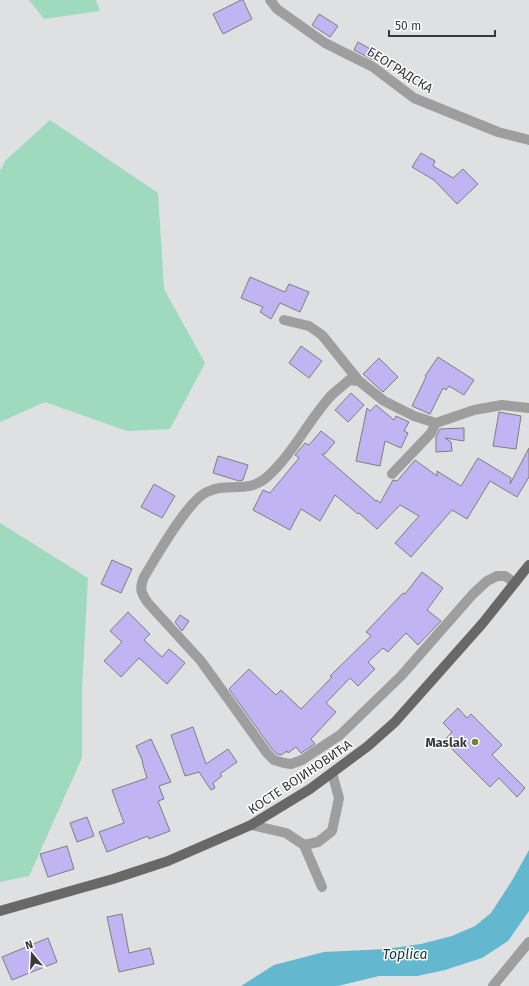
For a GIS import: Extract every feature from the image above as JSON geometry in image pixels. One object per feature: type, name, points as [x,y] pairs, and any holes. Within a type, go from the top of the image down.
[{"type":"main road","name":"КОСТЕ ВОЈИНОВИЋА","points":[[0,911],[143,870],[251,826],[287,803],[332,773],[368,746],[395,722],[482,624],[529,565]]},
{"type":"street","name":"БЕОГРАДСКА","points":[[270,0],[277,9],[325,43],[373,67],[414,98],[498,132],[529,140]]},
{"type":"street","points":[[284,320],[309,326],[322,335],[359,381],[384,401],[414,416],[436,423],[474,410],[502,404],[529,408]]},
{"type":"street","points":[[359,381],[349,380],[330,397],[288,454],[259,484],[249,487],[222,487],[206,492],[189,507],[144,576],[141,584],[141,594],[200,661],[274,760],[291,764],[302,760],[340,735],[401,676],[473,594],[487,581],[497,576],[506,576],[515,583]]},
{"type":"street","points":[[392,474],[431,433],[436,423]]},
{"type":"street","points":[[304,845],[318,842],[332,831],[339,798],[332,773]]},
{"type":"street","points":[[251,826],[286,833],[304,845],[322,887]]},
{"type":"street","points":[[493,986],[529,942]]},
{"type":"green space","points":[[29,0],[96,0],[100,11],[44,19]]},
{"type":"green space","points":[[50,120],[158,193],[164,289],[205,363],[170,429],[127,431],[45,402],[0,422],[0,171],[5,161]]},
{"type":"green space","points":[[0,523],[88,578],[82,689],[82,758],[29,876],[0,882]]},
{"type":"water","name":"Toplica","points":[[529,850],[529,911],[508,941],[482,958],[445,970],[417,976],[379,976],[338,986],[241,986],[274,965],[324,952],[386,949],[421,944],[452,936],[475,926],[491,913],[513,879]]},
{"type":"building","points":[[243,0],[252,19],[223,34],[213,14]]},
{"type":"building","points":[[319,14],[338,26],[330,37],[312,25]]},
{"type":"building","points":[[358,42],[379,54],[375,61],[354,50]]},
{"type":"building","points":[[421,153],[435,161],[433,166],[453,178],[463,169],[478,184],[457,204],[434,180],[412,167]]},
{"type":"building","points":[[250,277],[285,292],[289,284],[309,292],[300,312],[280,303],[271,319],[260,312],[263,307],[241,298]]},
{"type":"building","points":[[301,346],[322,361],[309,378],[289,363]]},
{"type":"building","points":[[438,357],[474,380],[464,395],[449,386],[446,390],[443,388],[430,414],[412,406],[426,377],[425,376]]},
{"type":"building","points":[[379,358],[398,377],[383,392],[363,374]]},
{"type":"building","points":[[351,393],[364,405],[348,422],[335,410]]},
{"type":"building","points":[[376,405],[394,420],[396,416],[409,422],[404,431],[408,433],[401,448],[385,441],[380,466],[356,461],[367,408],[370,411]]},
{"type":"building","points":[[499,412],[521,416],[516,449],[493,446]]},
{"type":"building","points":[[464,428],[464,441],[445,438],[451,442],[452,451],[436,452],[436,437],[440,429]]},
{"type":"building","points":[[321,431],[335,442],[325,454],[322,454],[380,503],[393,480],[397,481],[415,460],[437,476],[437,471],[461,486],[478,458],[511,478],[510,484],[529,448],[529,477],[517,497],[490,481],[467,519],[452,510],[411,557],[395,543],[419,516],[400,505],[377,529],[335,495],[320,521],[301,509],[290,530],[253,510],[263,490],[270,493],[299,458],[295,455],[305,443],[309,445]]},
{"type":"building","points":[[218,456],[248,465],[243,480],[239,481],[213,473]]},
{"type":"building","points":[[154,484],[175,496],[162,518],[141,507]]},
{"type":"building","points":[[112,560],[132,569],[121,593],[101,584]]},
{"type":"building","points":[[422,572],[443,588],[427,610],[441,621],[418,645],[406,633],[388,652],[383,648],[368,662],[375,669],[358,686],[350,678],[326,703],[336,712],[311,739],[315,744],[301,753],[296,747],[288,753],[287,751],[281,755],[277,754],[229,689],[249,669],[276,695],[281,690],[301,709],[332,677],[330,676],[371,636],[366,632],[403,593],[405,594]]},
{"type":"building","points":[[128,612],[150,634],[144,640],[162,657],[169,649],[185,663],[167,684],[139,658],[121,677],[104,661],[122,642],[110,631]]},
{"type":"building","points":[[180,615],[189,621],[182,631],[175,622]]},
{"type":"building","points":[[458,708],[467,718],[471,714],[502,745],[492,755],[525,788],[517,797],[499,778],[490,787],[444,741],[452,732],[443,723]]},
{"type":"building","points":[[193,727],[206,764],[228,749],[237,762],[220,774],[222,776],[213,783],[215,788],[211,790],[199,772],[185,776],[171,735]]},
{"type":"building","points":[[151,739],[171,782],[159,786],[164,799],[158,801],[170,831],[149,839],[148,836],[107,852],[99,832],[124,823],[112,790],[147,778],[143,762],[136,746]]},
{"type":"building","points":[[87,817],[94,836],[77,842],[70,823]]},
{"type":"building","points":[[67,846],[74,869],[48,877],[40,854]]},
{"type":"building","points":[[122,914],[129,953],[150,948],[154,964],[119,972],[107,917]]},
{"type":"building","points":[[48,938],[57,962],[12,980],[2,957]]},
{"type":"place","name":"Maslak","points":[[475,742]]}]
